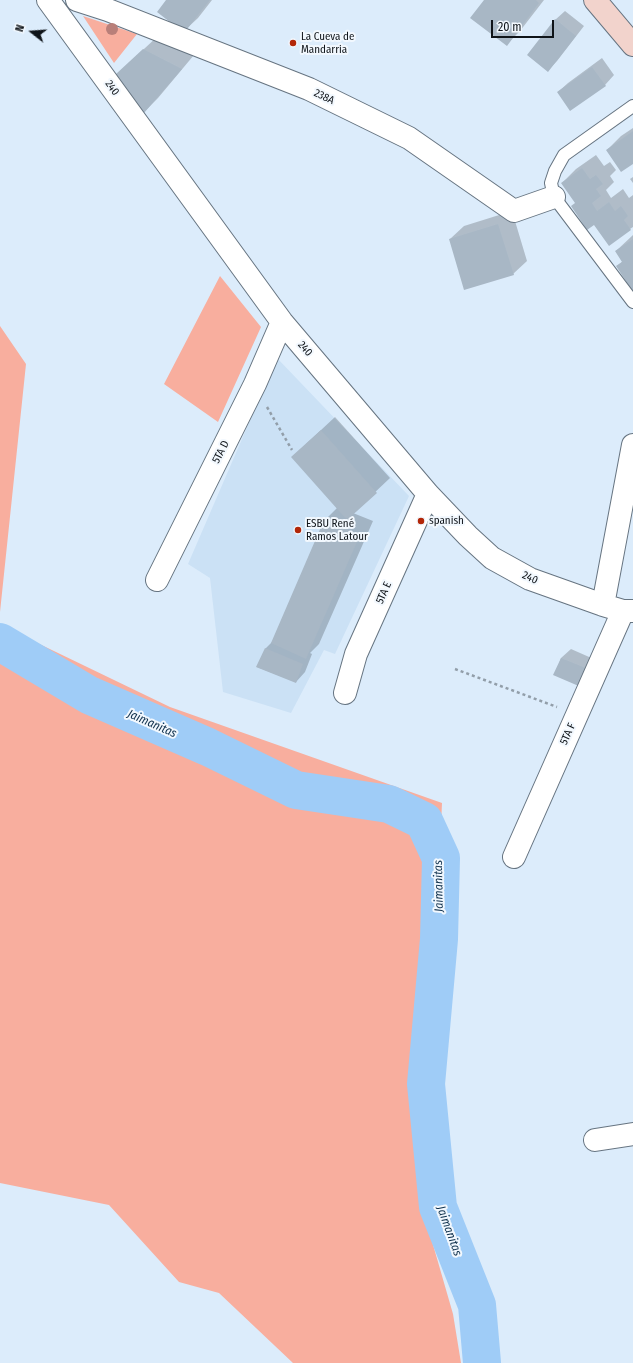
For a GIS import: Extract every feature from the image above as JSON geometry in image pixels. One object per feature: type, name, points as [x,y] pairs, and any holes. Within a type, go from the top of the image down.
[{"type":"street","name":"240","points":[[48,0],[282,322],[428,494],[468,536],[492,558],[530,579],[620,609]]},
{"type":"street","name":"238A","points":[[77,0],[108,10],[308,89],[409,138],[514,211],[554,197]]},
{"type":"street","points":[[595,0],[633,45]]},
{"type":"street","name":"5TA D","points":[[157,580],[255,384],[282,322]]},
{"type":"street","name":"5TA F","points":[[514,857],[577,714],[620,609],[633,445]]},
{"type":"street","name":"5TA E","points":[[345,693],[356,654],[428,494]]},
{"type":"street","points":[[595,1140],[633,1134]]},
{"type":"lane","points":[[633,106],[564,155],[555,171],[551,183],[554,197],[633,302]]},
{"type":"path","points":[[255,384],[292,450]]},
{"type":"path","points":[[455,669],[577,714]]},
{"type":"shaded area","points":[[83,16],[137,34],[114,63]]},
{"type":"shaded area","points":[[220,276],[261,327],[218,422],[164,384]]},
{"type":"shaded area","points":[[0,326],[26,364],[0,612]]},
{"type":"shaded area","name":"ESBU René Ramos Latour","points":[[277,358],[409,496],[335,654],[324,650],[291,713],[223,692],[210,578],[188,564]]},
{"type":"shaded area","points":[[0,625],[170,707],[442,803],[437,918],[414,1082],[421,1203],[453,1314],[461,1363],[293,1363],[219,1293],[179,1282],[109,1205],[0,1183]]},
{"type":"building","points":[[166,0],[210,0],[184,33],[157,12]]},
{"type":"building","points":[[484,0],[536,0],[539,3],[507,46],[470,18]]},
{"type":"building","points":[[555,19],[576,36],[548,72],[527,55]]},
{"type":"building","points":[[143,49],[182,69],[144,113],[116,74]]},
{"type":"building","points":[[592,67],[606,86],[570,111],[557,92]]},
{"type":"building","points":[[633,131],[633,164],[621,172],[606,150]]},
{"type":"building","points":[[582,168],[590,179],[596,175],[603,184],[596,189],[601,196],[592,203],[597,211],[609,202],[615,211],[621,206],[628,216],[624,220],[631,230],[609,246],[594,225],[587,230],[571,206],[575,203],[561,183]]},
{"type":"building","points":[[498,224],[514,275],[464,290],[449,239]]},
{"type":"building","points":[[633,239],[633,292],[616,266],[622,262],[615,251]]},
{"type":"building","points":[[321,430],[377,493],[347,520],[291,457]]},
{"type":"building","points":[[324,520],[360,535],[306,659],[271,643]]},
{"type":"building","points":[[265,648],[303,664],[296,683],[256,667]]},
{"type":"building","points":[[561,658],[588,669],[581,687],[553,675]]},
{"type":"waterway","name":"Jaimanitas","points":[[0,642],[89,695],[208,747],[296,790],[389,804],[424,821],[441,858],[439,939],[426,1084],[438,1207],[477,1305],[482,1363]]},
{"type":"place","name":"La Cueva de Mandarria","points":[[293,43]]},
{"type":"place","name":"spanish","points":[[421,521]]},
{"type":"place","name":"ESBU René Ramos Latour","points":[[298,530]]}]
